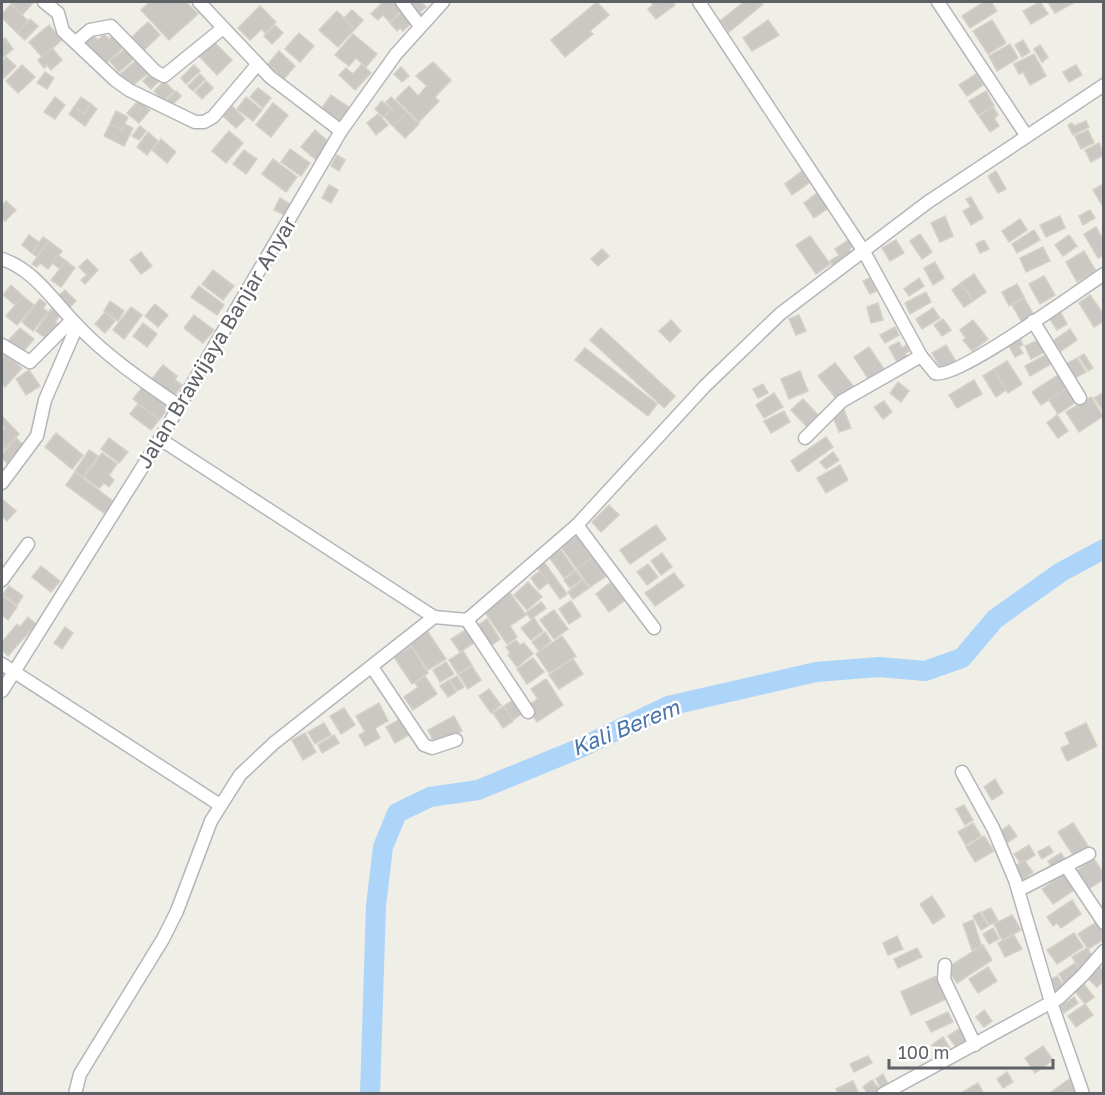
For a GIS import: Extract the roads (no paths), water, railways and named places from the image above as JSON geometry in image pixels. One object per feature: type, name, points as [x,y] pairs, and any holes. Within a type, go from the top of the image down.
[{"type":"street","points":[[44,2],[58,13],[63,31],[129,90],[195,122],[204,122],[213,117],[256,65]]},
{"type":"street","points":[[199,2],[256,65],[283,89],[341,131]]},
{"type":"street","points":[[402,2],[420,26]]},
{"type":"street","name":"Jalan Brawijaya Banjar Anyar","points":[[2,691],[160,439],[341,131],[396,54],[443,2]]},
{"type":"street","points":[[699,2],[863,249],[921,356],[935,372],[947,374],[975,359],[1104,274]]},
{"type":"street","points":[[938,2],[1026,135]]},
{"type":"street","points":[[76,42],[90,30],[111,26],[155,71],[164,76],[223,28]]},
{"type":"street","points":[[160,439],[434,617],[467,620],[577,525],[745,345],[863,249],[1026,135],[1104,85]]},
{"type":"street","points":[[2,259],[28,274],[48,291],[75,323],[128,370],[178,405]]},
{"type":"street","points":[[1033,321],[1080,398]]},
{"type":"street","points":[[2,345],[30,362],[75,323]]},
{"type":"street","points":[[4,475],[37,436],[45,400],[75,323]]},
{"type":"street","points":[[805,438],[842,401],[921,356]]},
{"type":"street","points":[[577,525],[654,627]]},
{"type":"street","points":[[2,580],[28,544]]},
{"type":"street","points":[[75,1094],[80,1074],[168,930],[208,829],[220,805],[240,775],[257,757],[434,617]]},
{"type":"street","points":[[467,620],[528,712]]},
{"type":"street","points":[[2,664],[14,674],[220,805]]},
{"type":"street","points":[[372,667],[424,745],[432,748],[456,740]]},
{"type":"street","points":[[962,772],[993,828],[1019,890],[1052,1002],[1083,1094]]},
{"type":"street","points":[[1019,890],[1089,854]]},
{"type":"street","points":[[1065,866],[1104,924]]},
{"type":"street","points":[[883,1094],[1052,1002],[1083,975],[1104,951]]},
{"type":"street","points":[[945,965],[944,979],[975,1045]]},
{"type":"waterway","name":"Kali Berem","points":[[370,1094],[376,906],[383,847],[397,813],[430,797],[478,790],[578,749],[668,706],[816,672],[879,667],[925,671],[962,658],[995,619],[1061,572],[1104,549]]}]
